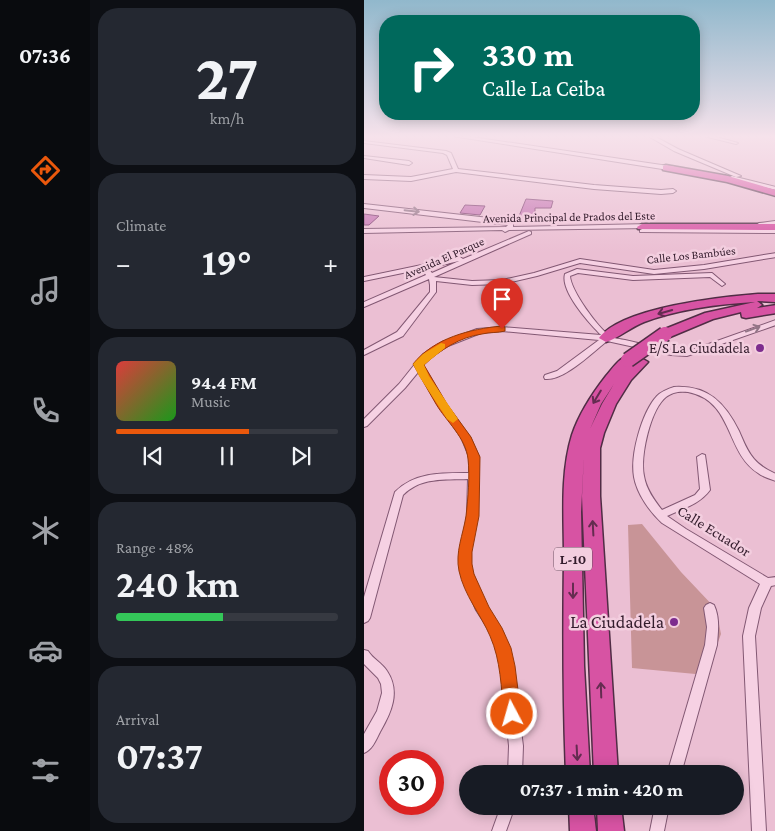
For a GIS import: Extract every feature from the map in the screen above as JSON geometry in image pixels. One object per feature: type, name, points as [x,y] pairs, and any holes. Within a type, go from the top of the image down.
[{"type":"highway","points":[[707,175],[758,186],[775,192]]},
{"type":"highway","points":[[642,227],[775,225]]},
{"type":"highway","points":[[606,337],[618,328],[670,311],[728,299],[774,300]]},
{"type":"highway","points":[[709,316],[733,306],[774,300]]},
{"type":"highway","name":"L-10","points":[[606,765],[591,496],[592,448],[596,433],[609,404],[647,345],[665,334],[709,316],[774,300]]},
{"type":"highway","name":"L-10","points":[[578,765],[573,600],[574,470],[580,438],[592,405],[604,386],[635,361],[666,343],[706,325],[740,315],[774,300]]},
{"type":"highway","points":[[582,815],[583,831]]},
{"type":"highway","points":[[610,815],[611,831]]},
{"type":"street","points":[[364,177],[411,179],[432,175]]},
{"type":"street","points":[[495,175],[594,187],[662,192],[673,191]]},
{"type":"street","points":[[698,175],[775,192]]},
{"type":"street","points":[[732,175],[758,186]]},
{"type":"street","points":[[364,206],[525,224],[529,231]]},
{"type":"street","points":[[505,230],[511,226],[507,222]]},
{"type":"street","name":"Avenida Principal de Prados del Este","points":[[364,233],[529,231],[642,227]]},
{"type":"street","name":"Avenida El Parque","points":[[364,305],[432,278],[529,231]]},
{"type":"street","name":"Avenida Principal de Prados del Este","points":[[364,233],[775,231]]},
{"type":"street","points":[[364,279],[482,254]]},
{"type":"street","name":"Calle Los Bambúes","points":[[432,278],[477,283],[502,282],[535,275],[580,261],[654,272],[704,267],[775,255]]},
{"type":"street","points":[[364,353],[400,334],[433,292],[432,278],[424,267]]},
{"type":"street","points":[[606,337],[570,290],[567,283],[567,275],[578,271],[634,278],[712,275],[722,284]]},
{"type":"street","points":[[364,424],[402,386],[426,356],[445,344],[467,334],[492,329],[606,337],[671,353],[687,354],[775,322]]},
{"type":"street","points":[[548,377],[560,373],[606,337]]},
{"type":"street","points":[[418,364],[428,384],[470,446],[474,457],[472,516],[465,552],[465,564],[467,574],[482,610],[496,632],[507,666],[516,746],[515,765]]},
{"type":"street","name":"Calle Ecuador","points":[[771,582],[679,529],[660,515],[646,494],[638,476],[646,424],[655,403],[666,392],[673,390],[690,390],[715,400],[726,412],[749,460],[756,467],[775,478]]},
{"type":"street","points":[[660,515],[699,497],[705,490],[702,456]]},
{"type":"street","points":[[364,618],[398,494],[411,482],[420,478],[473,476]]},
{"type":"street","points":[[759,831],[749,636],[758,596],[771,582]]},
{"type":"street","points":[[677,765],[711,645],[713,627],[710,608]]},
{"type":"street","points":[[364,747],[386,706],[388,696],[384,678],[380,671],[366,660]]},
{"type":"street","points":[[499,831],[505,815]]},
{"type":"street","points":[[657,831],[660,815]]},
{"type":"shaded area","name":"La Ciudadela","points":[[642,524],[681,572],[716,609],[721,634],[706,675],[632,668],[628,525]]},
{"type":"building","points":[[526,199],[553,201],[551,208],[535,208],[535,222],[517,221]]},
{"type":"building","points":[[465,205],[485,206],[480,215],[460,213]]},
{"type":"building","points":[[364,214],[379,216],[369,225],[364,225]]},
{"type":"slow traffic","points":[[441,346],[418,364],[442,405],[453,419]]},
{"type":"place","name":"E/S La Ciudadela","points":[[760,348]]},
{"type":"place","name":"La Ciudadela","points":[[674,622]]},
{"type":"route","points":[[502,329],[480,331],[456,338],[432,352],[418,364],[442,405],[466,437],[474,457],[472,516],[465,552],[465,564],[467,574],[482,610],[496,632],[503,648],[507,666],[512,714]]}]
